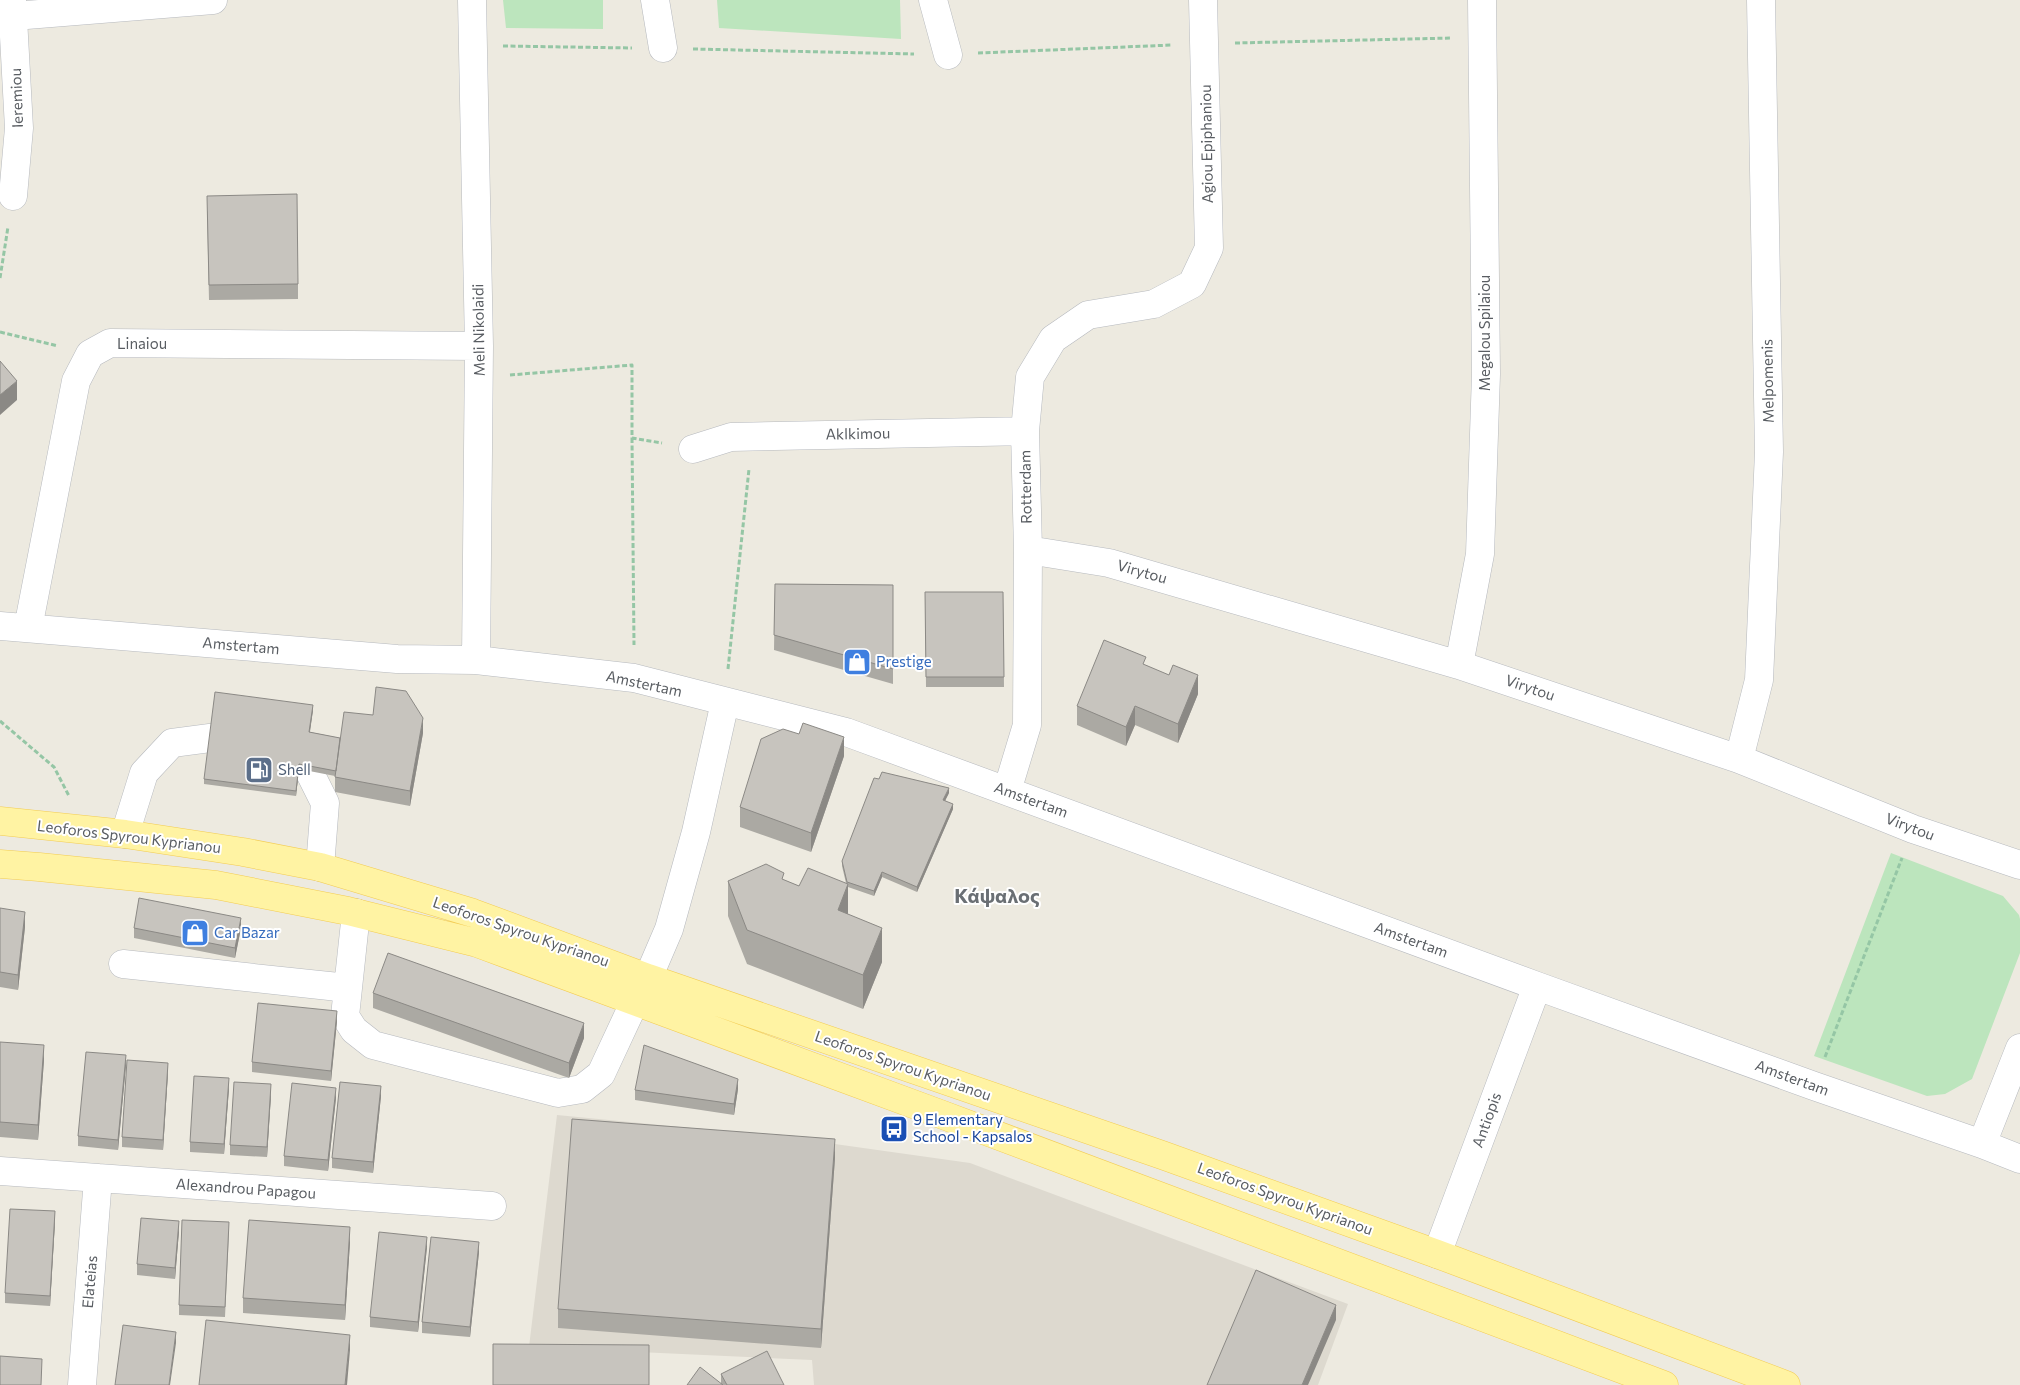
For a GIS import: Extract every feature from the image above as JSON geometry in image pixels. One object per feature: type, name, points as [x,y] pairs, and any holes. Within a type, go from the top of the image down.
[{"type":"main road","name":"Leoforos Spyrou Kyprianou","points":[[0,821],[125,834],[244,852],[320,867],[473,913],[642,989],[1652,1383]]},
{"type":"main road","name":"Leoforos Spyrou Kyprianou","points":[[0,864],[216,885],[356,913],[476,943],[642,989],[1152,1152],[1437,1254],[1786,1385]]},
{"type":"street","points":[[13,8],[213,0]]},
{"type":"street","name":"Meli Nikolaidi","points":[[472,0],[479,346],[476,660]]},
{"type":"street","points":[[655,0],[662,48]]},
{"type":"street","points":[[933,0],[948,55]]},
{"type":"street","name":"Agiou Epiphaniou","points":[[1192,284],[1209,248],[1203,0]]},
{"type":"street","name":"Megalou Spilaiou","points":[[1460,665],[1480,554],[1482,514],[1486,374],[1482,0]]},
{"type":"street","name":"Melpomenis","points":[[1739,759],[1760,680],[1770,452],[1761,0]]},
{"type":"street","name":"Ieremiou","points":[[13,8],[19,128],[13,196]]},
{"type":"street","name":"Rotterdam","points":[[1007,791],[1027,724],[1028,550],[1025,431],[1030,378],[1053,339],[1088,316],[1154,304],[1192,284]]},
{"type":"street","name":"Linaiou","points":[[90,354],[110,343],[479,346]]},
{"type":"street","points":[[28,628],[76,381],[90,354]]},
{"type":"street","name":"Aklkimou","points":[[693,449],[730,437],[1025,431]]},
{"type":"street","name":"Virytou","points":[[1028,550],[1109,563],[1460,665],[1739,759],[1913,829],[2020,865]]},
{"type":"street","name":"Amstertam","points":[[0,626],[397,659],[476,660],[634,678],[846,732],[1537,986],[2020,1159]]},
{"type":"street","points":[[356,913],[345,1016],[354,1030],[374,1045],[558,1093],[582,1089],[601,1074],[642,989],[672,920],[696,832],[725,702]]},
{"type":"street","points":[[125,834],[144,773],[172,743],[210,738]]},
{"type":"street","points":[[309,771],[325,803],[320,867]]},
{"type":"street","points":[[124,964],[348,988]]},
{"type":"street","name":"Antiopis","points":[[1437,1254],[1537,986]]},
{"type":"street","points":[[1982,1144],[2020,1048]]},
{"type":"street","name":"Alexandrou Papagou","points":[[0,1171],[492,1206]]},
{"type":"street","name":"Elateias","points":[[82,1385],[98,1178]]},
{"type":"path","points":[[0,278],[13,196]]},
{"type":"path","points":[[0,332],[90,354]]},
{"type":"path","points":[[479,377],[632,364],[634,678]]},
{"type":"path","points":[[725,702],[752,436]]},
{"type":"path","points":[[632,438],[693,449]]},
{"type":"path","points":[[0,721],[54,767],[72,802]]},
{"type":"path","points":[[1814,1086],[1913,829]]},
{"type":"shaded area","points":[[557,1115],[785,1137],[970,1163],[1348,1304],[1318,1385],[814,1385],[812,1360],[529,1347]]},
{"type":"green space","points":[[503,0],[603,0],[603,29],[506,28]]},
{"type":"green space","points":[[717,0],[900,0],[901,39],[719,28]]},
{"type":"green space","points":[[1891,853],[2003,896],[2019,915],[2020,919],[2020,953],[1972,1079],[1945,1094],[1927,1096],[1814,1056]]},
{"type":"building","points":[[297,194],[298,284],[209,285],[207,196]]},
{"type":"building","points":[[0,361],[17,381],[0,395]]},
{"type":"building","points":[[775,584],[893,585],[893,669],[774,635]]},
{"type":"building","points":[[925,592],[1003,592],[1004,677],[926,677]]},
{"type":"building","points":[[1104,640],[1146,657],[1143,664],[1169,675],[1173,665],[1198,675],[1178,724],[1135,706],[1126,727],[1077,706]]},
{"type":"building","points":[[376,687],[406,691],[423,718],[410,791],[335,777],[344,712],[373,715]]},
{"type":"building","points":[[215,692],[313,705],[309,732],[340,738],[336,771],[299,764],[296,791],[204,779]]},
{"type":"building","points":[[803,723],[844,737],[811,833],[740,807],[761,739],[783,729],[799,734]]},
{"type":"building","points":[[882,772],[949,788],[943,800],[953,804],[917,887],[882,872],[874,891],[847,882],[842,861],[874,778],[879,779]]},
{"type":"building","points":[[766,864],[784,873],[782,879],[799,886],[808,868],[848,884],[838,910],[882,928],[863,975],[747,930],[728,881]]},
{"type":"building","points":[[139,898],[241,918],[235,948],[134,928]]},
{"type":"building","points":[[0,908],[25,912],[18,975],[0,972]]},
{"type":"building","points":[[388,953],[584,1023],[569,1063],[373,993]]},
{"type":"building","points":[[258,1003],[337,1011],[331,1071],[252,1062]]},
{"type":"building","points":[[0,1042],[44,1045],[38,1125],[0,1122]]},
{"type":"building","points":[[644,1045],[738,1079],[734,1104],[635,1090]]},
{"type":"building","points":[[86,1052],[126,1055],[118,1140],[78,1136]]},
{"type":"building","points":[[127,1060],[168,1063],[163,1140],[122,1137]]},
{"type":"building","points":[[194,1076],[229,1078],[224,1144],[190,1142]]},
{"type":"building","points":[[234,1082],[271,1084],[267,1147],[230,1145]]},
{"type":"building","points":[[340,1082],[381,1086],[373,1162],[332,1158]]},
{"type":"building","points":[[292,1083],[336,1088],[328,1160],[284,1156]]},
{"type":"building","points":[[572,1119],[835,1139],[821,1329],[558,1309]]},
{"type":"building","points":[[10,1209],[55,1211],[50,1296],[5,1293]]},
{"type":"building","points":[[141,1218],[179,1221],[175,1268],[137,1264]]},
{"type":"building","points":[[182,1220],[229,1222],[225,1307],[179,1305]]},
{"type":"building","points":[[249,1220],[350,1227],[345,1305],[243,1298]]},
{"type":"building","points":[[379,1232],[427,1237],[418,1322],[370,1317]]},
{"type":"building","points":[[431,1237],[479,1242],[470,1327],[422,1322]]},
{"type":"building","points":[[1256,1270],[1336,1305],[1302,1385],[1207,1385]]},
{"type":"building","points":[[206,1320],[350,1335],[345,1385],[199,1385]]},
{"type":"building","points":[[123,1325],[176,1332],[169,1385],[115,1385]]},
{"type":"building","points":[[493,1344],[649,1345],[649,1385],[493,1385]]},
{"type":"building","points":[[767,1351],[784,1385],[727,1385],[721,1374]]},
{"type":"building","points":[[0,1356],[42,1359],[41,1385],[0,1385]]},
{"type":"building","points":[[700,1367],[723,1385],[687,1385]]},
{"type":"place","name":"Prestige","points":[[857,662]]},
{"type":"place","name":"Shell","points":[[259,770]]},
{"type":"place","name":"Car Bazar","points":[[195,933]]},
{"type":"place","name":"9 Elementary School - Kapsalos","points":[[894,1129]]},
{"type":"district","name":"Κάψαλος","points":[[997,896]]}]
